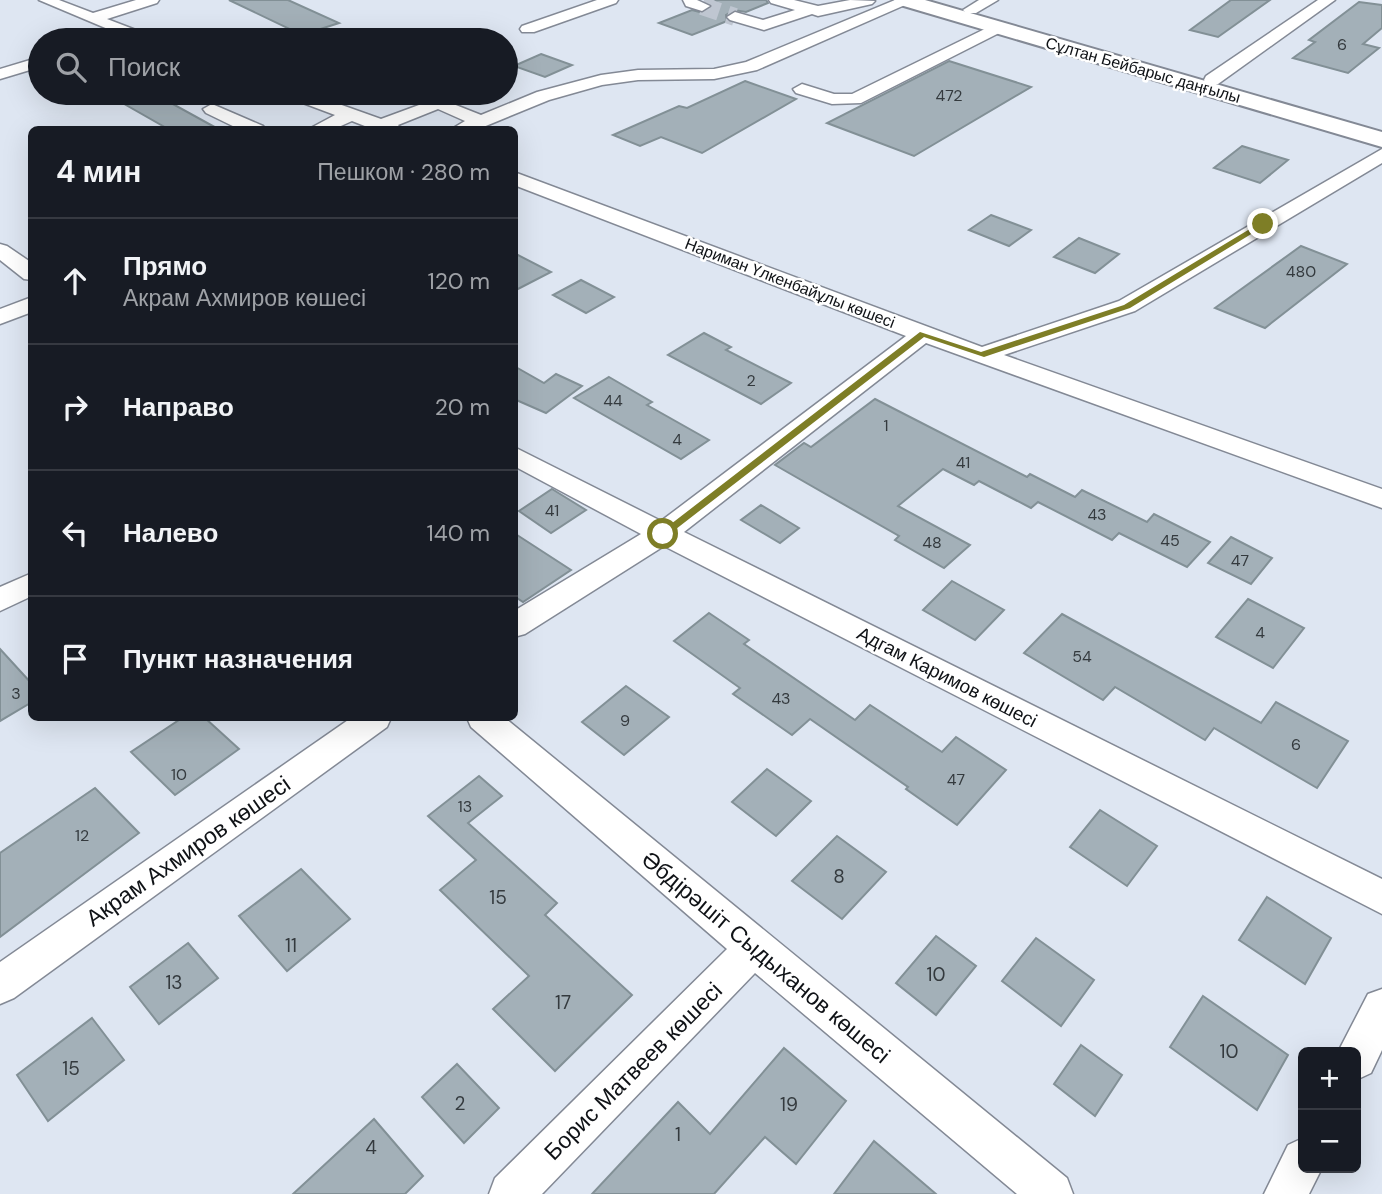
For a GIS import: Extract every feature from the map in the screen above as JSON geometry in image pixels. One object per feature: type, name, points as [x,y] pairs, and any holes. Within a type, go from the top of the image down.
[{"type":"main road","name":"Сұлтан Бейбарыс даңғылы","points":[[905,0],[1382,140]]},
{"type":"main road","name":"Сұлтан Бейбарыс даңғылы","points":[[938,0],[1382,127]]},
{"type":"street","points":[[46,0],[116,28]]},
{"type":"street","points":[[93,18],[152,0]]},
{"type":"street","points":[[528,29],[611,0]]},
{"type":"street","points":[[776,0],[809,10],[828,11],[849,5],[873,7]]},
{"type":"street","points":[[468,126],[543,96],[601,80],[638,75],[714,74],[751,66],[873,7],[905,0]]},
{"type":"street","points":[[971,10],[991,0]]},
{"type":"street","points":[[1212,80],[1328,0]]},
{"type":"street","points":[[735,17],[764,25],[809,10]]},
{"type":"street","points":[[802,89],[832,99],[855,99],[997,28]]},
{"type":"street","points":[[0,74],[28,66]]},
{"type":"street","points":[[327,105],[385,126]]},
{"type":"street","points":[[390,126],[434,105]]},
{"type":"street","points":[[443,105],[480,121]]},
{"type":"street","points":[[212,109],[248,126]]},
{"type":"street","points":[[325,126],[352,114]]},
{"type":"street","points":[[981,355],[1127,306],[1382,155]]},
{"type":"street","name":"Нариман Үлкенбайұлы көшесі","points":[[518,180],[923,334],[1382,499]]},
{"type":"street","points":[[0,250],[28,271]]},
{"type":"street","points":[[0,317],[28,306]]},
{"type":"street","points":[[518,624],[663,534],[923,334]]},
{"type":"street","name":"Адгам Каримов көшесі","points":[[518,457],[663,534],[1382,897]]},
{"type":"street","points":[[0,600],[28,585]]},
{"type":"street","name":"Акрам Ахмиров көшесі","points":[[0,985],[372,721]]},
{"type":"street","name":"Әбдірәшіт Сыдыханов көшесі","points":[[488,721],[754,948],[1051,1194]]},
{"type":"street","name":"Борис Матвеев көшесі","points":[[511,1194],[754,948]]},
{"type":"street","points":[[1361,1049],[1382,1008]]},
{"type":"street","points":[[1286,1194],[1298,1170]]},
{"type":"building","points":[[229,0],[288,0],[339,23],[324,28],[287,28]]},
{"type":"building","points":[[718,0],[766,0],[768,3],[746,12],[734,10],[726,15],[727,21],[692,35],[659,23],[692,10],[703,13],[713,7],[710,3]]},
{"type":"building","points":[[1231,0],[1270,0],[1218,37],[1190,30]]},
{"type":"building","points":[[1359,2],[1382,5],[1382,28],[1363,44],[1379,48],[1348,73],[1293,58],[1315,42],[1309,40]]},
{"type":"building","points":[[541,54],[572,65],[545,77],[518,67],[518,64]]},
{"type":"building","points":[[949,61],[1031,87],[914,156],[827,123]]},
{"type":"building","points":[[745,81],[796,99],[702,153],[661,137],[640,146],[613,135],[679,106],[687,108]]},
{"type":"building","points":[[126,105],[175,105],[213,126],[163,126]]},
{"type":"building","points":[[1242,146],[1288,160],[1260,183],[1214,168]]},
{"type":"building","points":[[991,215],[1031,230],[1009,246],[969,230]]},
{"type":"building","points":[[1079,238],[1119,254],[1095,273],[1054,257]]},
{"type":"building","points":[[1301,246],[1347,264],[1265,328],[1215,308]]},
{"type":"building","points":[[518,255],[551,272],[518,289]]},
{"type":"building","points":[[581,280],[614,297],[586,313],[553,295]]},
{"type":"building","points":[[704,333],[731,347],[726,350],[791,383],[761,404],[668,355]]},
{"type":"building","points":[[518,368],[544,383],[556,374],[582,386],[546,413],[518,401]]},
{"type":"building","points":[[609,377],[652,402],[647,405],[709,440],[681,459],[574,398]]},
{"type":"building","points":[[875,399],[1027,477],[1030,474],[1075,497],[1082,490],[1147,522],[1154,514],[1210,542],[1187,567],[1119,533],[1112,540],[1038,502],[1031,508],[979,481],[974,485],[943,469],[898,506],[970,545],[944,568],[895,540],[899,536],[775,465],[804,443],[811,447]]},
{"type":"building","points":[[552,489],[586,510],[551,533],[519,511]]},
{"type":"building","points":[[761,505],[799,528],[780,543],[741,520]]},
{"type":"building","points":[[518,536],[571,570],[523,602],[518,599]]},
{"type":"building","points":[[1231,537],[1272,558],[1251,584],[1208,563]]},
{"type":"building","points":[[952,581],[1004,610],[975,640],[923,610]]},
{"type":"building","points":[[1248,599],[1304,628],[1273,668],[1216,637]]},
{"type":"building","points":[[709,613],[749,640],[744,644],[855,720],[870,705],[942,752],[956,737],[1006,770],[957,825],[906,789],[908,787],[810,719],[792,735],[733,694],[740,688],[674,641]]},
{"type":"building","points":[[1062,614],[1261,723],[1276,702],[1348,741],[1317,788],[1214,728],[1205,740],[1115,687],[1103,700],[1024,653]]},
{"type":"building","points":[[0,649],[28,680],[28,704],[0,721]]},
{"type":"building","points":[[626,686],[669,717],[624,755],[582,722]]},
{"type":"building","points":[[178,721],[208,721],[239,749],[175,795],[131,752]]},
{"type":"building","points":[[767,769],[811,801],[776,836],[732,802]]},
{"type":"building","points":[[479,776],[502,796],[468,823],[557,903],[545,915],[632,995],[555,1071],[493,1009],[529,976],[440,890],[476,860],[428,816]]},
{"type":"building","points":[[95,788],[139,833],[0,937],[0,853]]},
{"type":"building","points":[[1100,810],[1157,846],[1127,886],[1070,847]]},
{"type":"building","points":[[837,836],[886,872],[842,919],[792,881]]},
{"type":"building","points":[[301,869],[350,919],[287,971],[239,916]]},
{"type":"building","points":[[1267,897],[1331,938],[1305,984],[1239,940]]},
{"type":"building","points":[[936,936],[976,966],[936,1015],[896,983]]},
{"type":"building","points":[[1036,938],[1094,980],[1061,1026],[1002,981]]},
{"type":"building","points":[[188,943],[218,978],[159,1024],[130,987]]},
{"type":"building","points":[[1203,996],[1288,1055],[1257,1110],[1170,1047]]},
{"type":"building","points":[[92,1018],[124,1060],[48,1121],[17,1075]]},
{"type":"building","points":[[1081,1045],[1122,1075],[1095,1116],[1054,1084]]},
{"type":"building","points":[[784,1048],[846,1101],[796,1164],[765,1137],[714,1194],[592,1194],[678,1102],[710,1134]]},
{"type":"building","points":[[457,1064],[499,1108],[464,1143],[422,1097]]},
{"type":"building","points":[[374,1119],[423,1176],[405,1194],[293,1194]]},
{"type":"building","points":[[874,1141],[936,1194],[834,1194]]},
{"type":"tunnel","points":[[702,6],[735,17]]},
{"type":"route","points":[[663,534],[923,334],[981,355],[1127,306],[1263,224]]}]
